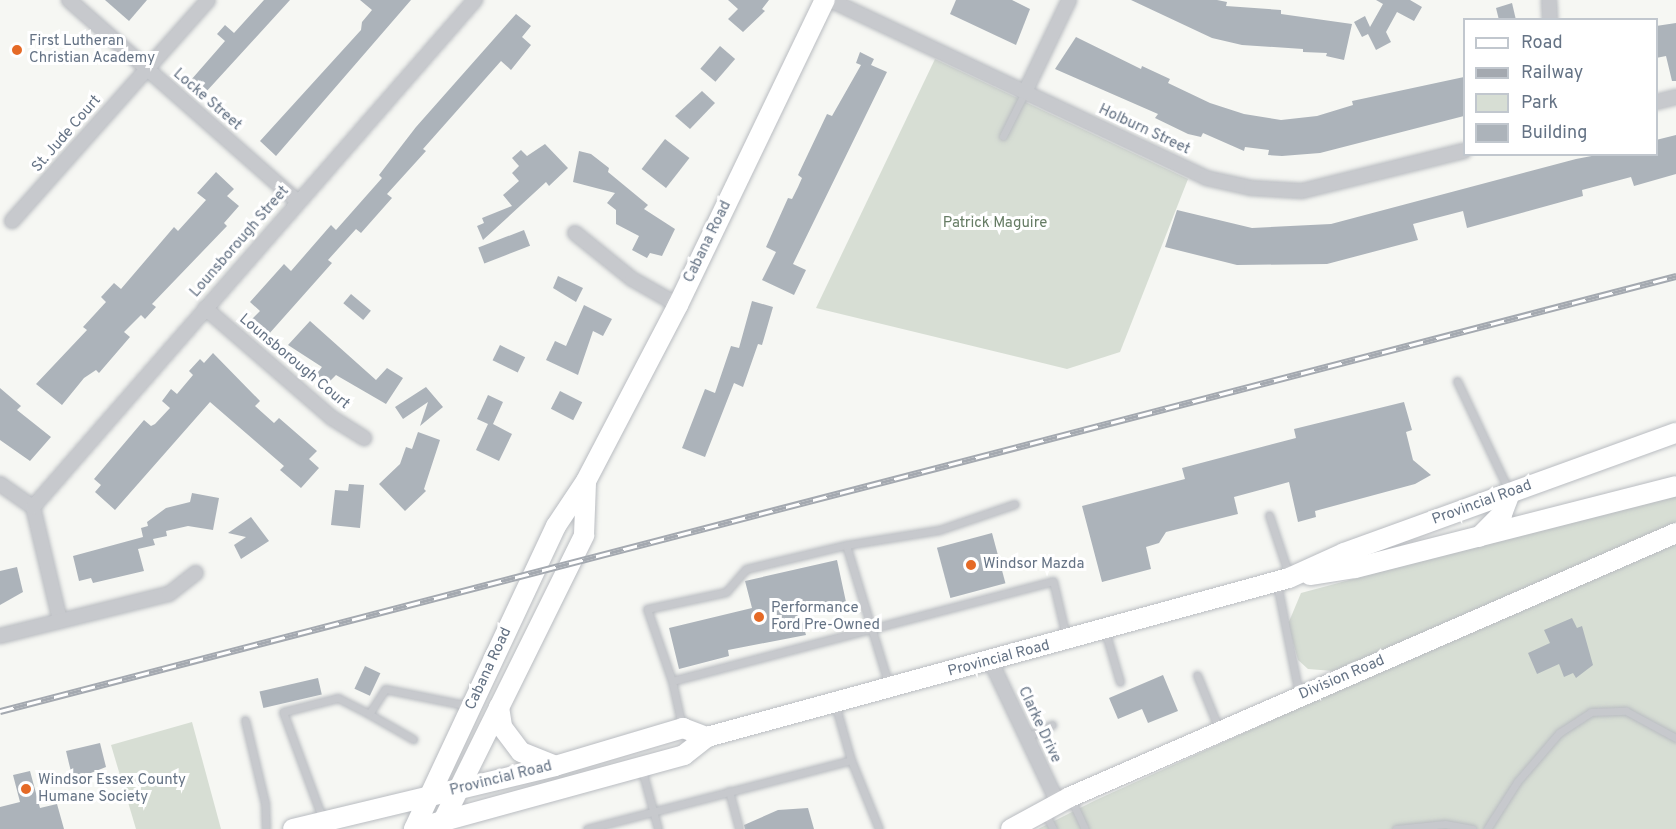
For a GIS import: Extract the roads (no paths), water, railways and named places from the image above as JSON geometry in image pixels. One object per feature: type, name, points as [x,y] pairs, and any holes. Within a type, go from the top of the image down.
[{"type":"main road","name":"Cabana Road","points":[[414,829],[556,526],[586,481],[678,305],[827,0]]},
{"type":"main road","name":"Provincial Road","points":[[1283,580],[1344,553],[1676,433]]},
{"type":"main road","name":"Cabana Road","points":[[440,826],[584,535],[586,481]]},
{"type":"main road","name":"Provincial Road","points":[[414,829],[440,826],[684,755],[707,737],[1105,631],[1283,580],[1355,568],[1676,486]]},
{"type":"main road","points":[[1477,538],[1502,514],[1510,493]]},
{"type":"main road","name":"Division Road","points":[[1011,829],[1057,804],[1220,731],[1676,532]]},
{"type":"main road","points":[[499,707],[502,727],[520,752],[555,766]]},
{"type":"main road","name":"Provincial Road","points":[[293,829],[555,766],[683,728]]},
{"type":"main road","points":[[683,728],[707,737]]},
{"type":"street","name":"Locke Street","points":[[69,0],[297,201]]},
{"type":"street","name":"St. Jude Court","points":[[12,222],[208,0]]},
{"type":"street","name":"Lounsborough Street","points":[[33,507],[297,201],[475,0]]},
{"type":"street","name":"Holburn Street","points":[[827,0],[1206,178],[1251,188],[1302,191],[1463,151]]},
{"type":"street","points":[[1024,92],[1069,0]]},
{"type":"street","points":[[1549,0],[1550,18]]},
{"type":"street","points":[[1658,102],[1676,97]]},
{"type":"street","points":[[575,233],[632,279],[678,305]]},
{"type":"street","name":"Lounsborough Court","points":[[205,308],[332,418],[364,438]]},
{"type":"street","points":[[0,484],[33,507],[60,620]]},
{"type":"street","points":[[0,636],[169,594],[196,573]]},
{"type":"street","name":"Clarke Drive","points":[[991,662],[1057,804]]},
{"type":"lane","points":[[1003,136],[1024,92]]},
{"type":"lane","points":[[1457,381],[1510,493]]},
{"type":"lane","points":[[683,728],[672,681],[647,609],[726,592],[746,569],[846,545],[939,530],[1015,504]]},
{"type":"lane","points":[[1269,515],[1283,580],[1299,697]]},
{"type":"lane","points":[[846,545],[889,689]]},
{"type":"lane","points":[[672,681],[817,640],[872,630],[1053,581],[1067,641]]},
{"type":"lane","points":[[1105,631],[1120,682]]},
{"type":"lane","points":[[1197,675],[1220,731]]},
{"type":"lane","points":[[369,714],[385,689],[471,706]]},
{"type":"lane","points":[[324,822],[283,712],[338,698],[413,739]]},
{"type":"lane","points":[[834,703],[851,760],[879,829]]},
{"type":"lane","points":[[1487,829],[1517,782],[1559,733],[1591,712],[1626,711],[1676,738]]},
{"type":"lane","points":[[245,720],[265,803],[266,829]]},
{"type":"lane","points":[[1027,737],[1052,725]]},
{"type":"lane","points":[[587,829],[851,760]]},
{"type":"lane","points":[[641,767],[658,829]]},
{"type":"lane","points":[[729,791],[739,829]]},
{"type":"lane","points":[[1053,829],[1057,804]]},
{"type":"lane","points":[[1057,804],[1085,829]]},
{"type":"lane","points":[[1396,829],[1445,824],[1473,829]]},
{"type":"railway","points":[[0,711],[1676,276]]},
{"type":"place","name":"First Lutheran Christian Academy","points":[[17,50]]},
{"type":"place","name":"Windsor Mazda","points":[[971,565]]},
{"type":"place","name":"Performance Ford Pre-Owned","points":[[759,617]]},
{"type":"place","name":"Windsor Essex County Humane Society","points":[[26,789]]},
{"type":"park label","name":"Patrick Maguire","points":[[995,224]]}]
